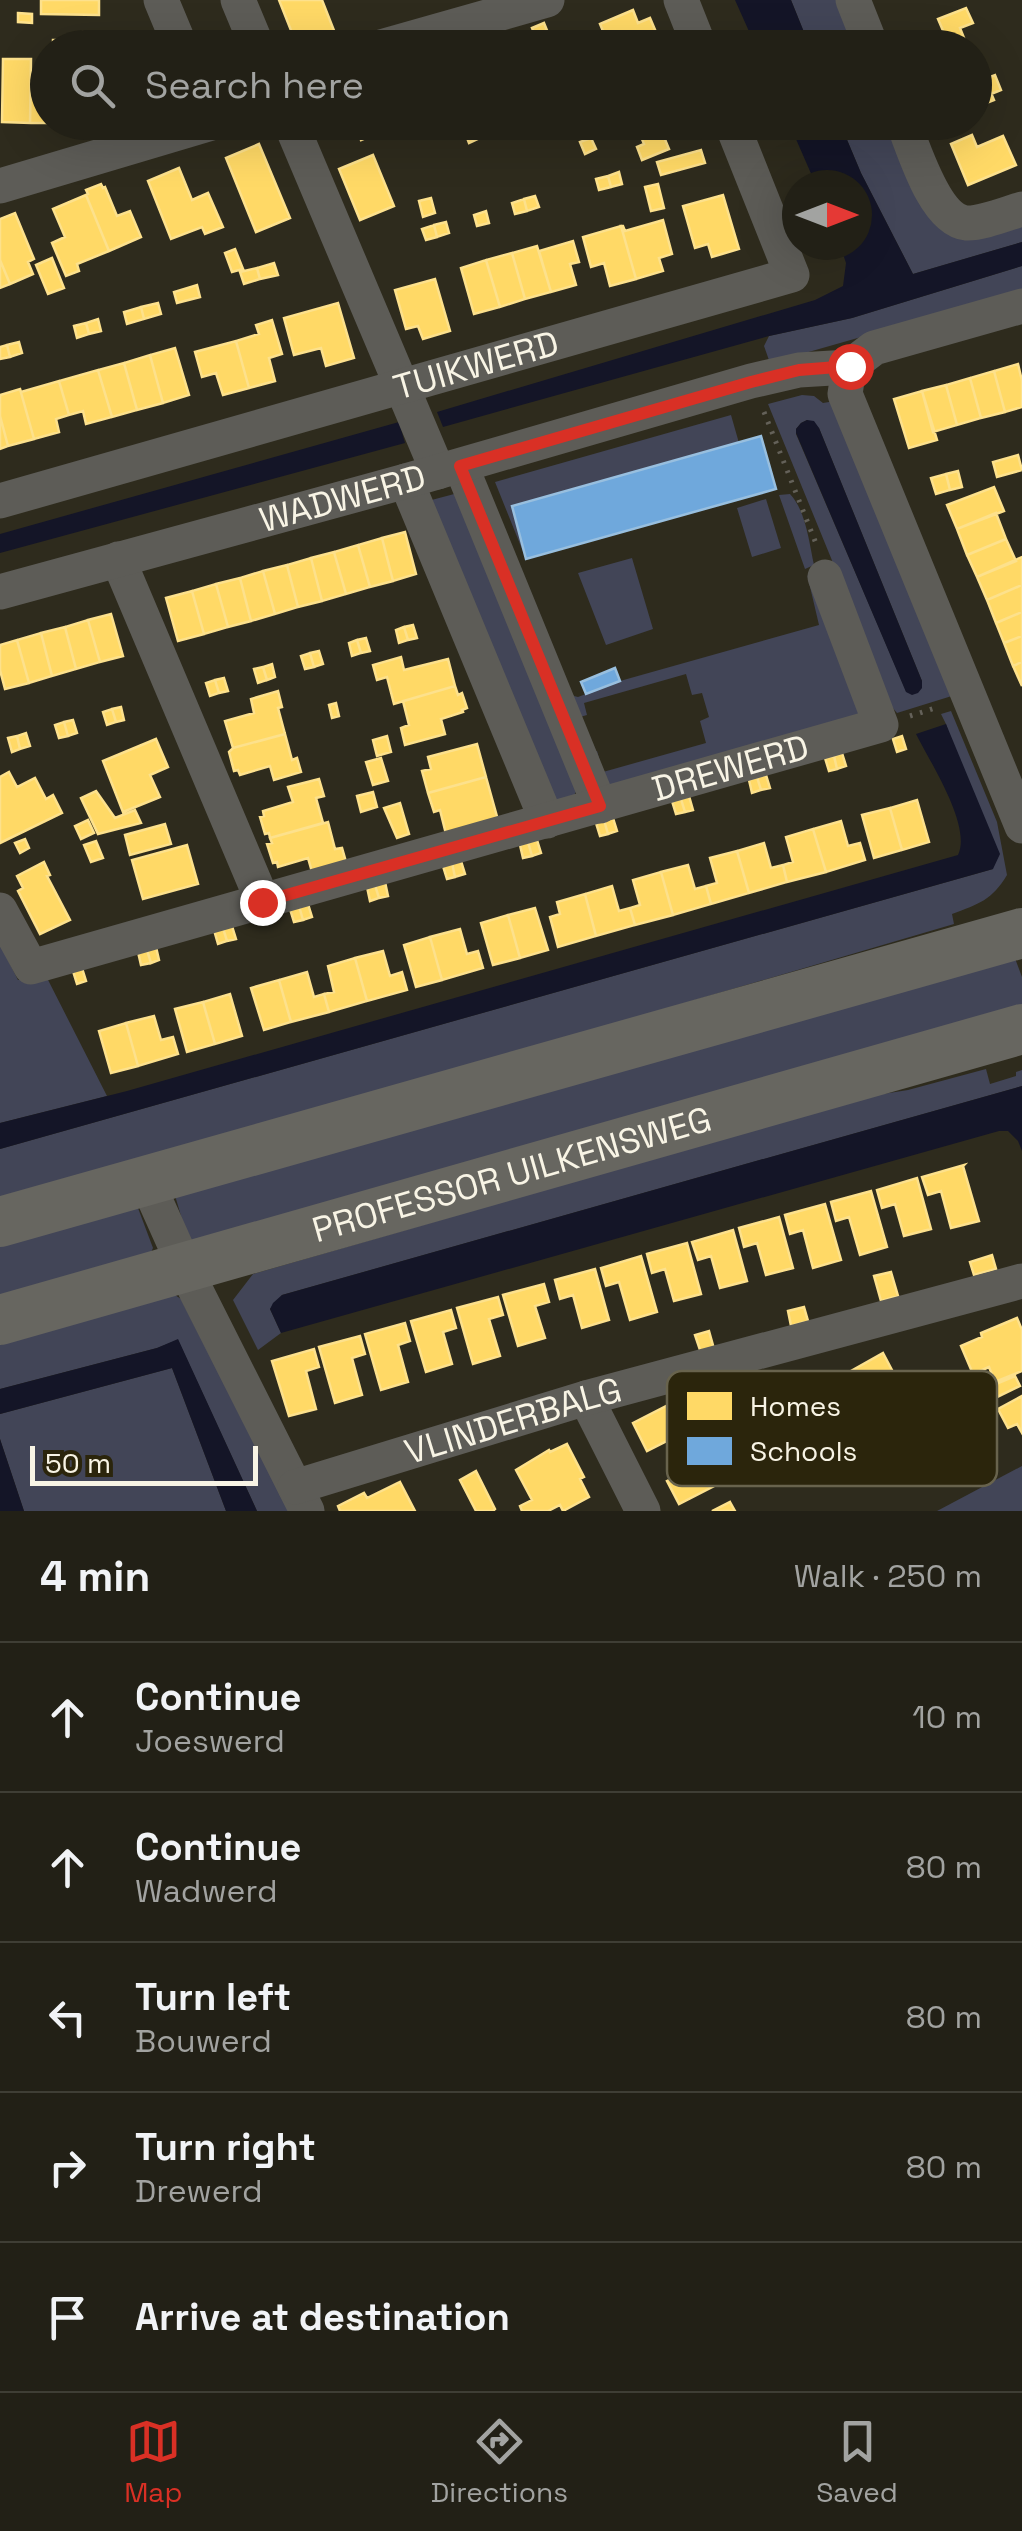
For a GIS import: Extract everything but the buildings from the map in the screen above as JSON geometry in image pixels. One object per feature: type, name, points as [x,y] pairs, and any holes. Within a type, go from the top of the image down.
[{"type":"street","points":[[161,0],[174,30]]},
{"type":"street","points":[[238,0],[250,30]]},
{"type":"street","points":[[441,30],[547,0]]},
{"type":"street","points":[[681,0],[693,30]]},
{"type":"street","points":[[853,0],[865,30]]},
{"type":"street","points":[[0,186],[156,140]]},
{"type":"street","points":[[298,140],[435,473],[547,822]]},
{"type":"street","name":"TUIKWERD","points":[[0,501],[792,274],[738,140]]},
{"type":"street","points":[[911,140],[932,192],[948,214],[966,222],[1022,209]]},
{"type":"street","points":[[1022,306],[874,348],[850,366],[845,394],[1022,826]]},
{"type":"street","name":"WADWERD","points":[[0,592],[751,382],[799,370],[850,366]]},
{"type":"street","points":[[435,473],[600,806]]},
{"type":"street","points":[[118,558],[262,902]]},
{"type":"street","points":[[824,577],[881,725]]},
{"type":"street","name":"DREWERD","points":[[0,910],[30,967],[881,725]]},
{"type":"street","points":[[0,1222],[1022,932]]},
{"type":"street","name":"PROFESSOR UILKENSWEG","points":[[0,1320],[1022,1029]]},
{"type":"street","name":"VLINDERBALG","points":[[146,1180],[185,1268],[301,1499],[586,1398],[667,1376]]},
{"type":"street","name":"VLINDERBALG","points":[[686,1371],[1022,1280]]},
{"type":"street","points":[[586,1398],[643,1511]]},
{"type":"path","points":[[751,382],[808,520]]},
{"type":"path","points":[[881,725],[970,697]]},
{"type":"shaded area","points":[[735,0],[791,0],[803,30],[748,30]]},
{"type":"shaded area","points":[[791,0],[838,0],[851,30],[803,30]]},
{"type":"shaded area","points":[[796,140],[847,140],[860,170],[809,170]]},
{"type":"shaded area","points":[[847,140],[896,140],[920,199],[1022,223],[1022,242],[913,274],[872,194],[872,170],[860,170]]},
{"type":"shaded area","points":[[872,194],[913,274],[1022,242],[1022,266],[852,318],[769,336],[443,427],[437,412],[815,300],[843,286],[845,260],[872,260]]},
{"type":"shaded area","points":[[1022,266],[1022,291],[770,363],[764,346],[769,336],[852,318]]},
{"type":"shaded area","points":[[802,395],[814,396],[823,403],[835,401],[955,695],[897,713],[892,707],[768,404]],"holes":[[[807,420],[819,428],[922,681],[922,688],[906,691],[796,434],[796,429]]]},
{"type":"shaded area","points":[[731,415],[739,443],[512,506],[526,559],[495,482]]},
{"type":"shaded area","points":[[807,420],[814,421],[819,428],[922,681],[918,693],[906,692],[796,433]]},
{"type":"shaded area","points":[[399,422],[405,443],[0,553],[0,534]]},
{"type":"shaded area","points":[[458,493],[577,790],[573,797],[554,801],[424,502]]},
{"type":"shaded area","points":[[790,494],[803,518],[814,565],[805,569],[779,495]]},
{"type":"shaded area","points":[[766,499],[781,548],[752,557],[737,508]]},
{"type":"shaded area","points":[[632,558],[653,629],[606,645],[578,573]]},
{"type":"shaded area","points":[[807,574],[859,696],[857,717],[609,788],[587,753],[597,751],[603,772],[706,743],[700,721],[709,717],[702,693],[692,695],[686,674],[584,703],[587,715],[573,719],[568,688],[578,697],[620,681],[819,625]]},
{"type":"shaded area","points":[[951,711],[997,822],[1007,875],[984,900],[952,914],[954,924],[0,1197],[0,1149],[993,869],[941,714]]},
{"type":"shaded area","points":[[946,724],[1000,854],[993,869],[0,1149],[0,1123],[127,1091],[958,855],[961,843],[955,811],[916,734]]},
{"type":"shaded area","points":[[0,944],[18,980],[45,974],[107,1096],[0,1123]]},
{"type":"shaded area","points":[[1010,945],[1022,977],[1022,1022],[210,1249],[188,1240],[174,1192]]},
{"type":"shaded area","points":[[986,1069],[990,1084],[1016,1076],[1022,1070],[1022,1086],[282,1295],[270,1309],[281,1333],[258,1350],[233,1300],[253,1274],[870,1096]]},
{"type":"shaded area","points":[[1022,1086],[1022,1151],[1008,1131],[999,1131],[281,1333],[270,1309],[282,1295]]},
{"type":"shaded area","points":[[138,1208],[153,1248],[143,1269],[0,1310],[0,1232]]},
{"type":"shaded area","points":[[175,1295],[181,1299],[289,1511],[257,1511],[178,1340],[0,1389],[0,1345]]},
{"type":"shaded area","points":[[178,1339],[257,1511],[226,1511],[172,1368],[0,1414],[0,1389]]},
{"type":"shaded area","points":[[172,1368],[226,1511],[24,1511],[0,1439],[0,1414]]},
{"type":"shaded area","points":[[0,1439],[24,1511],[0,1511]]},
{"type":"shaded area","points":[[1022,1466],[1022,1511],[937,1511],[984,1486],[997,1486],[997,1479]]},
{"type":"route","points":[[262,902],[600,806],[460,466],[751,382],[799,370],[850,366]]}]
